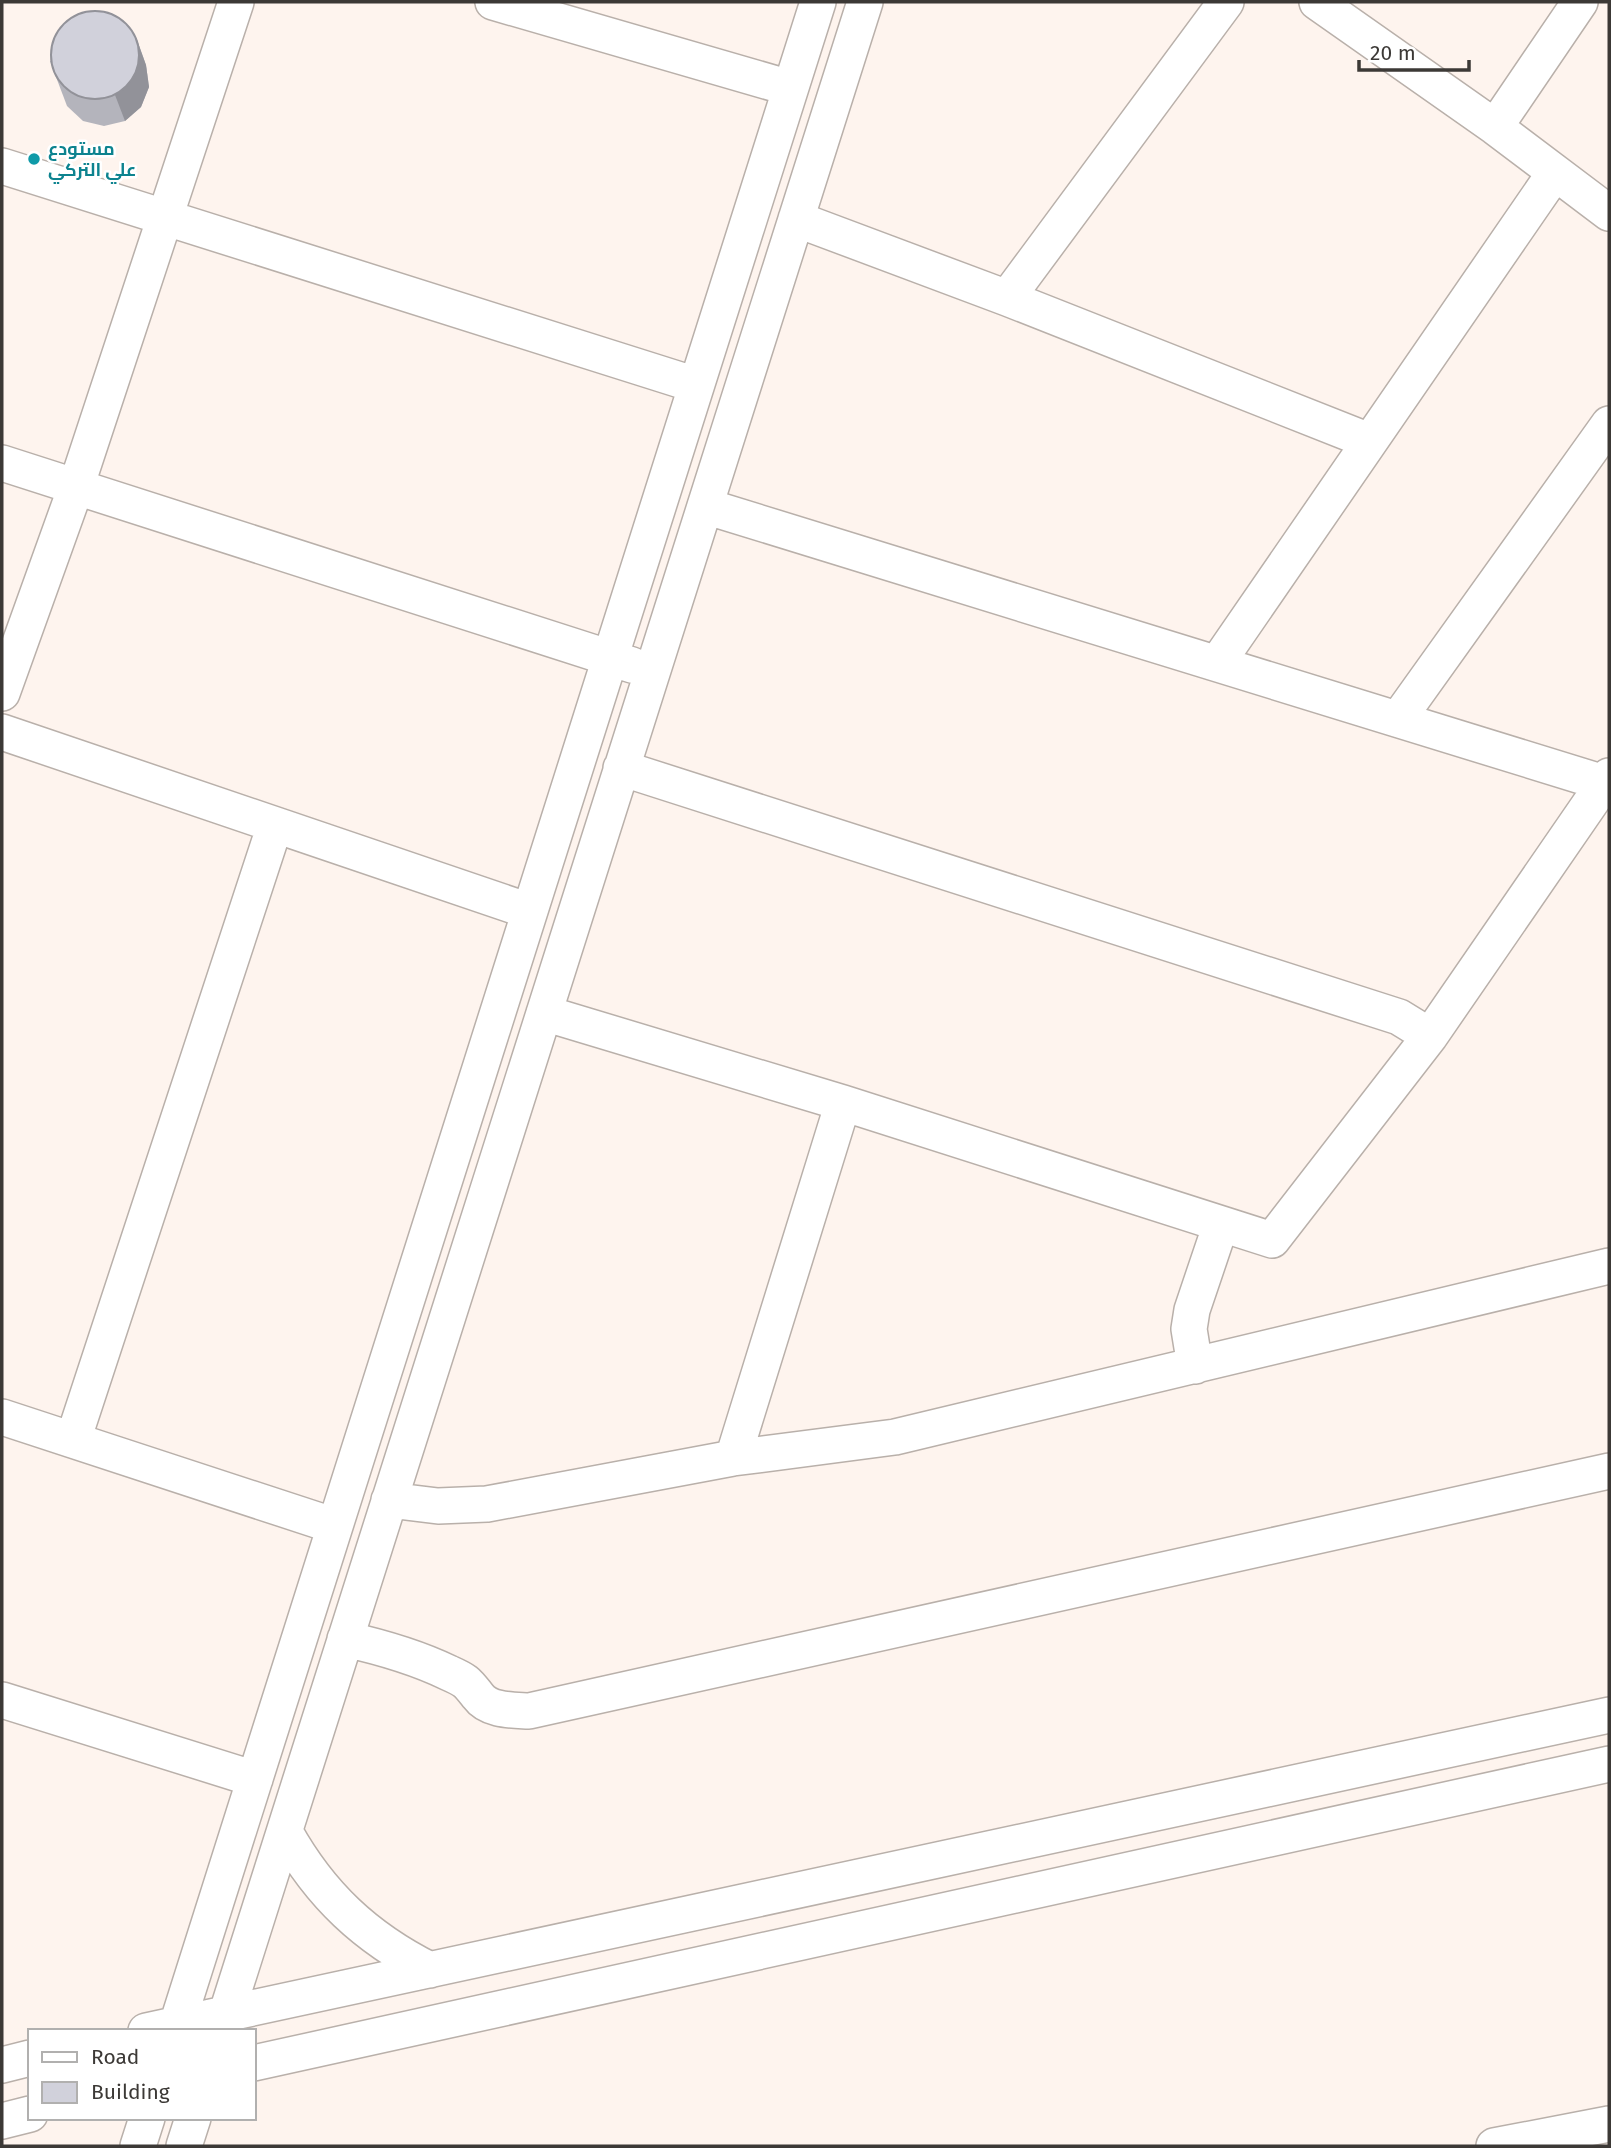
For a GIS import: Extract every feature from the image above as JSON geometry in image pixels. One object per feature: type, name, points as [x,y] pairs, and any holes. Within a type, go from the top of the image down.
[{"type":"street","points":[[2,693],[76,487],[236,2]]},
{"type":"street","points":[[493,2],[790,88]]},
{"type":"street","points":[[818,2],[255,1779],[166,2028],[223,2023],[430,1970],[1609,1715]]},
{"type":"street","points":[[223,2023],[865,2]]},
{"type":"street","points":[[1007,298],[1226,2]]},
{"type":"street","points":[[1317,2],[1495,127],[1609,213]]},
{"type":"street","points":[[1495,127],[1580,2]]},
{"type":"street","points":[[2,166],[696,385]]},
{"type":"street","points":[[1218,662],[1554,174]]},
{"type":"street","points":[[796,219],[1007,298],[1369,441]]},
{"type":"street","points":[[1398,719],[1609,424]]},
{"type":"street","points":[[2,463],[652,671]]},
{"type":"street","points":[[544,1013],[843,1103],[1272,1240],[1430,1036],[1607,780],[1398,719],[705,506]]},
{"type":"street","points":[[2,732],[529,911]]},
{"type":"street","points":[[621,768],[1399,1017],[1430,1036]]},
{"type":"street","points":[[73,1440],[275,825]]},
{"type":"street","points":[[733,1458],[843,1103]]},
{"type":"street","points":[[1195,1366],[1189,1329],[1192,1310],[1221,1224]]},
{"type":"street","points":[[389,1500],[438,1506],[487,1504],[733,1458],[895,1437],[1609,1266]]},
{"type":"street","points":[[2,1416],[335,1526]]},
{"type":"street","points":[[345,1639],[384,1648],[450,1673],[472,1685],[478,1698],[499,1709],[529,1710],[1609,1471]]},
{"type":"street","points":[[2,1700],[255,1779]]},
{"type":"street","points":[[256,2063],[1609,1763]]},
{"type":"street","points":[[285,1832],[302,1862],[345,1914],[371,1936],[430,1970]]},
{"type":"street","points":[[2,2065],[28,2058]]},
{"type":"street","points":[[2,2121],[28,2114]]},
{"type":"street","points":[[138,2146],[146,2120]]},
{"type":"street","points":[[184,2146],[192,2120]]},
{"type":"street","points":[[1494,2146],[1609,2124]]},
{"type":"building","points":[[95,11],[112,14],[126,24],[136,38],[139,55],[136,72],[126,86],[112,96],[95,99],[78,96],[64,86],[54,72],[51,55],[54,38],[64,24],[78,14]]},
{"type":"place","name":"مستودع علي التركي","points":[[34,159]]}]
